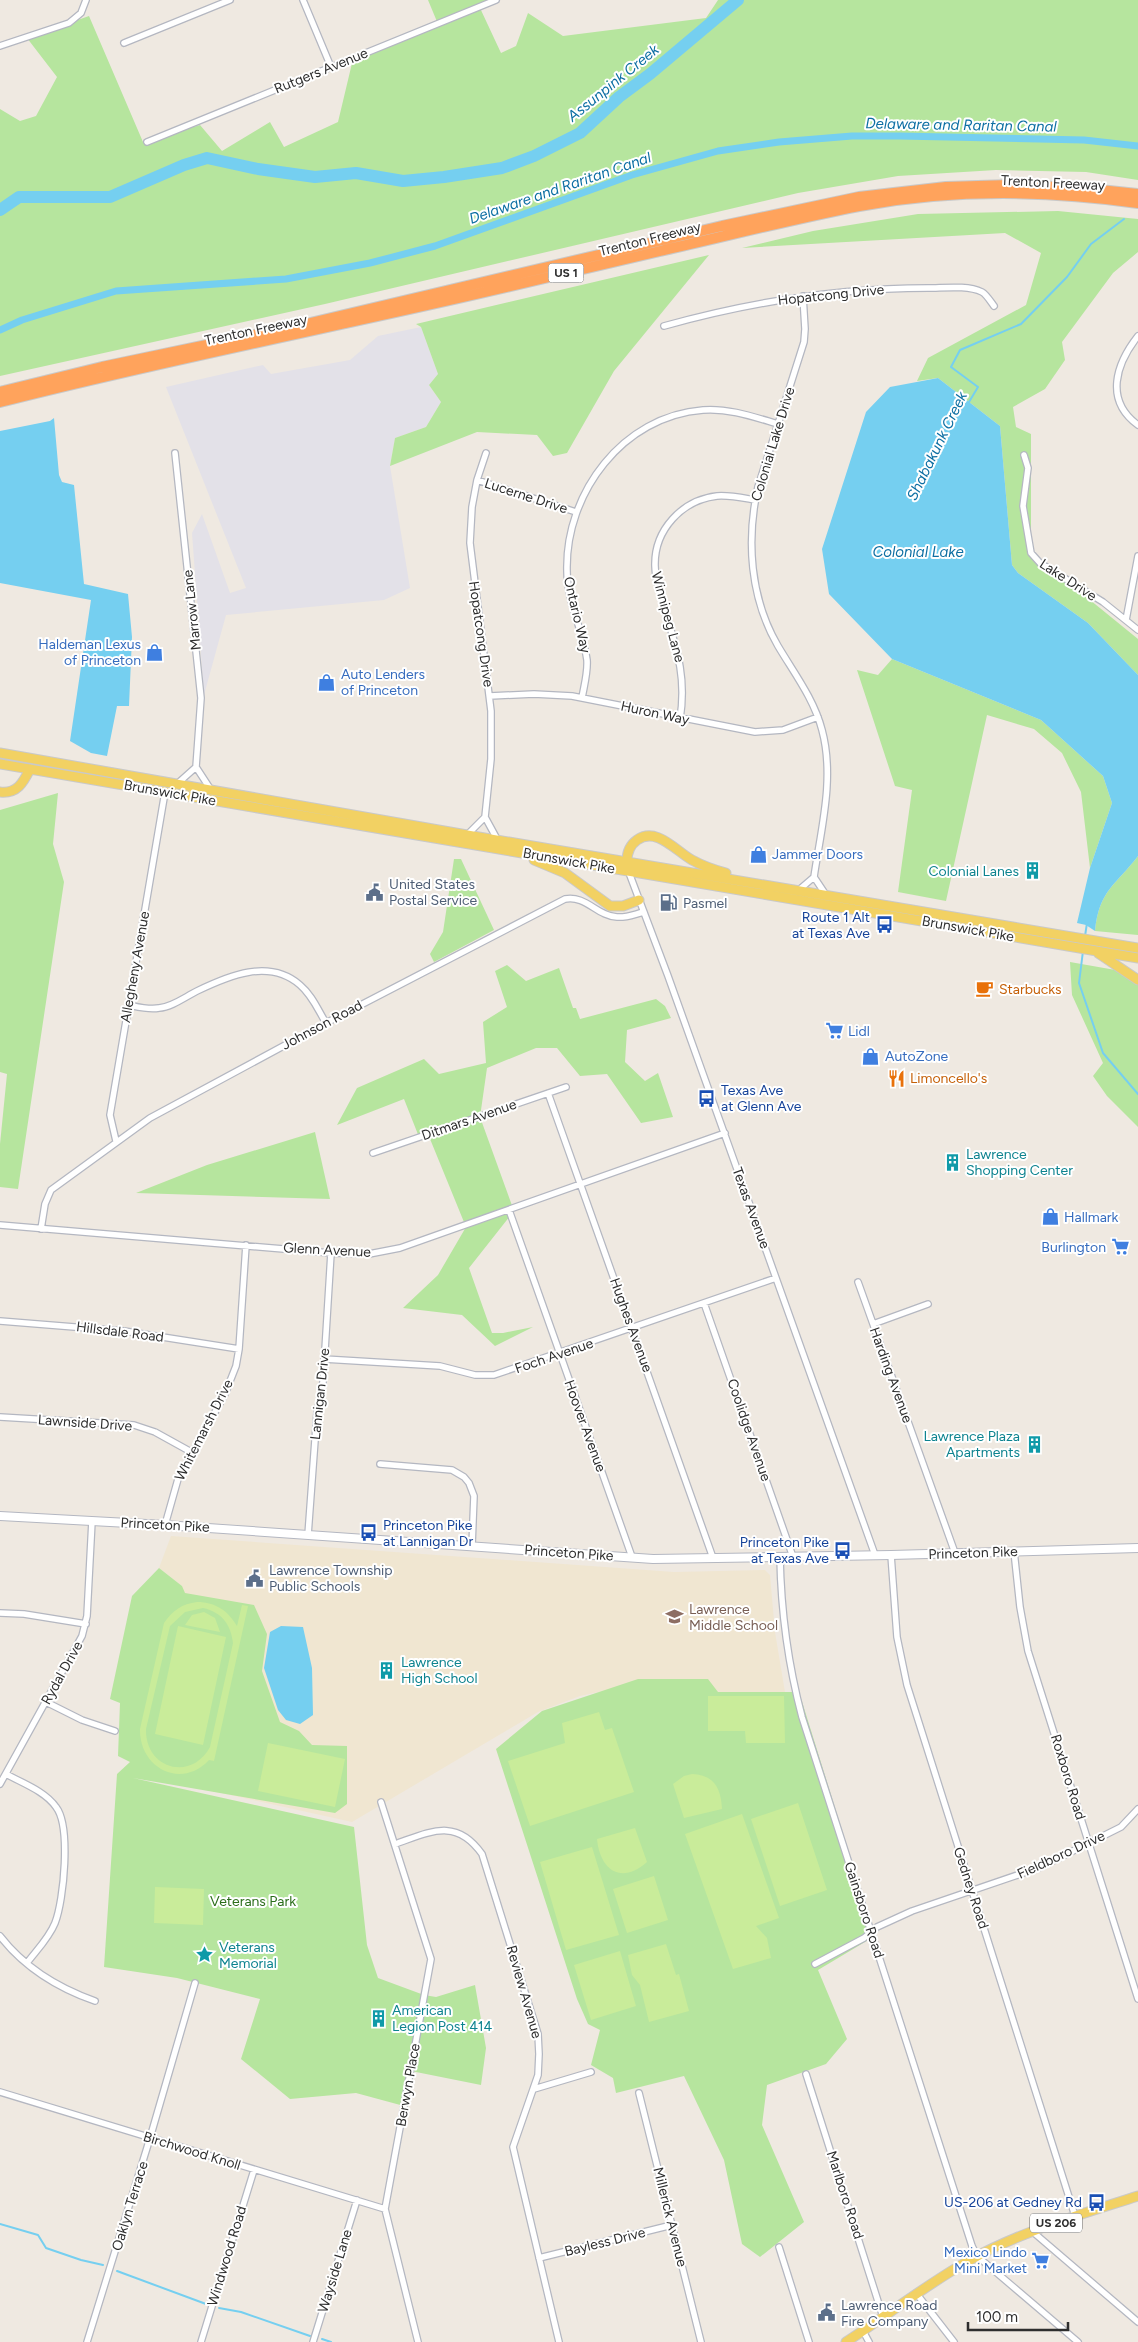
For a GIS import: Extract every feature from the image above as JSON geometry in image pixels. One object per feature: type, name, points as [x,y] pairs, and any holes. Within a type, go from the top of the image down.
[{"type":"highway","name":"Trenton Freeway","points":[[0,392],[102,367],[306,324],[722,226],[858,197],[946,187],[1010,185],[1081,188],[1138,194]]},
{"type":"highway","name":"Trenton Freeway","points":[[0,402],[87,380],[332,328],[724,235],[860,206],[923,198],[1010,194],[1080,197],[1138,203]]},
{"type":"main road","name":"Brunswick Pike","points":[[0,752],[177,785],[800,889],[1138,948]]},
{"type":"main road","name":"Brunswick Pike","points":[[0,764],[1138,958]]},
{"type":"main road","points":[[0,792],[9,792],[20,786],[30,769]]},
{"type":"main road","points":[[627,861],[630,849],[638,840],[643,837],[655,836],[695,862],[757,883]]},
{"type":"main road","points":[[508,851],[565,873],[610,906],[622,906],[640,900]]},
{"type":"main road","points":[[1092,951],[1138,980]]},
{"type":"main road","name":"Princeton Pike","points":[[0,1516],[166,1525],[632,1557],[793,1557],[1138,1548]]},
{"type":"main road","name":"US 206","points":[[846,2342],[916,2293],[977,2256],[1075,2216],[1138,2196]]},
{"type":"street","points":[[0,46],[70,22],[81,13],[86,0]]},
{"type":"street","points":[[124,43],[230,0]]},
{"type":"street","points":[[303,0],[331,67]]},
{"type":"street","name":"Rutgers Avenue","points":[[147,142],[496,0]]},
{"type":"street","name":"Hopatcong Drive","points":[[664,326],[750,305],[803,296],[878,289],[969,289],[983,292],[994,306]]},
{"type":"street","name":"Colonial Lake Drive","points":[[803,296],[804,342],[755,500],[752,547],[753,566],[761,604],[777,643],[818,717],[826,745],[828,772],[814,877]]},
{"type":"street","points":[[1138,336],[1125,354],[1117,380],[1119,399],[1123,408],[1138,425]]},
{"type":"street","name":"Ontario Way","points":[[582,698],[586,659],[571,603],[567,572],[569,538],[576,512],[589,483],[609,457],[634,436],[663,420],[690,412],[720,410],[778,424]]},
{"type":"street","name":"Marrow Lane","points":[[175,453],[201,698],[196,767]]},
{"type":"street","name":"Hopatcong Drive","points":[[485,817],[491,759],[490,696],[471,562],[470,527],[477,480],[486,453]]},
{"type":"street","name":"Lake Drive","points":[[1024,455],[1028,468],[1023,506],[1031,553],[1040,563],[1077,585],[1138,630]]},
{"type":"street","name":"Lucerne Drive","points":[[477,480],[576,512]]},
{"type":"street","name":"Winnipeg Lane","points":[[680,719],[683,700],[682,671],[656,578],[654,567],[657,545],[672,519],[688,505],[719,496],[755,500]]},
{"type":"street","points":[[1126,620],[1138,556]]},
{"type":"street","name":"Huron Way","points":[[490,696],[534,694],[582,698],[680,719],[755,732],[783,730],[818,717]]},
{"type":"street","points":[[177,785],[196,767],[211,790]]},
{"type":"street","name":"Allegheny Avenue","points":[[116,1141],[110,1115],[165,792]]},
{"type":"street","points":[[468,834],[485,817],[498,840]]},
{"type":"street","name":"Texas Avenue","points":[[627,861],[875,1555]]},
{"type":"street","points":[[800,889],[814,877],[826,894]]},
{"type":"street","name":"Johnson Road","points":[[41,1228],[45,1204],[51,1190],[116,1141],[150,1118],[326,1023],[565,899],[578,898],[611,916],[626,917],[644,912]]},
{"type":"street","points":[[128,1005],[159,1008],[224,977],[261,971],[285,976],[301,985],[326,1023]]},
{"type":"street","name":"Ditmars Avenue","points":[[373,1153],[566,1087]]},
{"type":"street","name":"Hughes Avenue","points":[[548,1093],[713,1558]]},
{"type":"street","name":"Glenn Avenue","points":[[0,1225],[352,1254],[385,1251],[509,1210],[724,1133]]},
{"type":"street","name":"Hoover Avenue","points":[[509,1210],[632,1557]]},
{"type":"street","name":"Whitemarsh Drive","points":[[166,1525],[176,1484],[225,1394],[236,1366],[239,1348],[246,1245]]},
{"type":"street","name":"Lannigan Drive","points":[[308,1535],[317,1413],[324,1359],[331,1252]]},
{"type":"street","name":"Foch Avenue","points":[[324,1359],[440,1366],[486,1376],[504,1373],[776,1278]]},
{"type":"street","name":"Harding Avenue","points":[[858,1282],[955,1553]]},
{"type":"street","name":"Coolidge Avenue","points":[[704,1303],[793,1557]]},
{"type":"street","points":[[873,1324],[928,1304]]},
{"type":"street","name":"Hillsdale Road","points":[[0,1321],[124,1331],[239,1348]]},
{"type":"street","name":"Lawnside Drive","points":[[0,1418],[134,1425],[155,1432],[193,1454]]},
{"type":"street","points":[[380,1464],[452,1470],[464,1477],[469,1483],[474,1496],[472,1546]]},
{"type":"street","name":"Rydal Drive","points":[[0,1784],[76,1649],[86,1624],[92,1521]]},
{"type":"street","name":"Roxboro Road","points":[[1014,1552],[1020,1607],[1028,1651],[1138,1999]]},
{"type":"street","name":"Gedney Road","points":[[891,1555],[897,1637],[907,1685],[1075,2216]]},
{"type":"street","name":"Gainsboro Road","points":[[780,1557],[783,1623],[795,1692],[948,2177],[977,2256]]},
{"type":"street","points":[[0,1613],[24,1614],[86,1624]]},
{"type":"street","points":[[46,1702],[82,1720],[115,1731]]},
{"type":"street","points":[[6,1774],[51,1800],[61,1815],[65,1833],[58,1912],[50,1933],[27,1964]]},
{"type":"street","name":"Berwyn Place","points":[[381,1802],[430,1954],[431,1963],[385,2209],[418,2342]]},
{"type":"street","name":"Fieldboro Drive","points":[[815,1964],[871,1933],[877,1927],[912,1911],[1035,1870],[1121,1827],[1138,1809]]},
{"type":"street","name":"Review Avenue","points":[[395,1844],[432,1832],[448,1830],[464,1835],[482,1854],[538,2034],[539,2061],[534,2089],[513,2147],[559,2342]]},
{"type":"street","points":[[0,1936],[27,1964],[54,1983],[96,2001]]},
{"type":"street","name":"Oaklyn Terrace","points":[[87,2342],[150,2138],[195,1983]]},
{"type":"street","points":[[534,2089],[591,2072]]},
{"type":"street","name":"Marlboro Road","points":[[806,2074],[883,2316]]},
{"type":"street","name":"Birchwood Knoll","points":[[0,2092],[385,2209]]},
{"type":"street","name":"Millerick Avenue","points":[[639,2093],[701,2342]]},
{"type":"street","name":"Windwood Road","points":[[201,2342],[254,2170]]},
{"type":"street","name":"Wayside Lane","points":[[313,2342],[356,2200]]},
{"type":"street","name":"Bayless Drive","points":[[538,2258],[672,2225]]},
{"type":"street","points":[[1033,2232],[1138,2322]]},
{"type":"street","points":[[779,2247],[809,2342]]},
{"type":"street","points":[[977,2256],[1078,2342]]},
{"type":"street","points":[[916,2293],[954,2342]]},
{"type":"street","points":[[863,2331],[869,2342]]},
{"type":"shaded area","points":[[421,327],[438,374],[429,385],[441,402],[426,427],[395,438],[390,466],[410,588],[384,600],[226,615],[204,695],[192,533],[202,514],[230,593],[246,588],[166,387],[263,365],[271,374],[350,360],[378,336]]},
{"type":"shaded area","name":"Lawrence High School","points":[[171,1536],[674,1572],[765,1570],[770,1575],[775,1632],[785,1692],[694,1693],[640,1683],[580,1696],[538,1712],[352,1822],[154,1778],[182,1586],[159,1568]]},
{"type":"green space","points":[[428,0],[498,0],[480,8],[501,53],[516,46],[528,13],[563,36],[706,18],[718,0],[1138,0],[1138,180],[1086,172],[996,170],[898,176],[798,193],[325,304],[0,376],[0,109],[20,121],[36,116],[57,77],[27,38],[89,16],[143,142],[200,125],[222,151],[270,122],[284,147],[338,122],[353,59],[438,24]]},
{"type":"green space","points":[[1058,211],[1138,219],[1138,252],[1113,273],[1062,342],[1065,360],[1045,389],[1013,407],[1016,427],[1031,434],[1031,552],[1138,639],[1138,675],[1088,623],[1018,573],[1012,565],[1000,426],[938,378],[917,381],[928,358],[1026,305],[1041,253],[1005,233],[742,248],[813,231],[918,214]]},
{"type":"green space","points":[[709,255],[614,371],[567,453],[553,456],[537,435],[477,432],[390,466],[395,438],[426,427],[441,402],[429,385],[438,374],[421,327],[416,324]]},
{"type":"green space","points":[[892,659],[1041,720],[1103,776],[1112,803],[1090,868],[1081,792],[1062,753],[1034,729],[987,715],[946,901],[898,892],[912,790],[895,786],[857,670],[878,675]]},
{"type":"green space","points":[[58,793],[53,844],[64,882],[18,1189],[0,1187],[0,1144],[7,1074],[0,1072],[0,810]]},
{"type":"green space","points":[[1138,856],[1138,935],[1095,931],[1100,906],[1105,897]]},
{"type":"green space","points":[[454,859],[461,859],[494,930],[434,962],[430,954],[443,932]]},
{"type":"green space","points":[[1070,962],[1138,974],[1138,1127],[1107,1096],[1093,1076],[1103,1063],[1072,995]]},
{"type":"green space","points":[[507,965],[526,981],[559,968],[573,1008],[576,1008],[580,1019],[656,999],[665,1006],[671,1018],[627,1030],[625,1062],[645,1081],[658,1073],[673,1117],[641,1123],[607,1074],[580,1076],[557,1048],[536,1048],[487,1068],[480,1117],[514,1211],[469,1268],[492,1333],[503,1333],[533,1327],[495,1346],[462,1315],[403,1308],[438,1275],[466,1227],[428,1134],[419,1137],[404,1099],[337,1125],[357,1088],[424,1059],[439,1074],[486,1063],[483,1022],[507,1007],[495,971]]},
{"type":"green space","points":[[315,1132],[330,1199],[136,1193],[207,1165]]},
{"type":"green space","name":"Veterans Park","points":[[159,1568],[182,1586],[185,1593],[254,1605],[267,1634],[262,1671],[280,1722],[299,1731],[312,1745],[347,1746],[347,1804],[335,1813],[133,1778],[354,1827],[367,1945],[378,1978],[424,1995],[436,1997],[475,1985],[486,2048],[481,2085],[411,2071],[404,2106],[356,2093],[290,2099],[241,2059],[260,1999],[177,1978],[104,1967],[117,1774],[130,1762],[118,1756],[120,1703],[110,1699],[132,1596]]},
{"type":"green space","points":[[204,1602],[221,1608],[237,1626],[242,1605],[248,1606],[214,1761],[209,1760],[198,1769],[186,1773],[175,1774],[154,1764],[146,1755],[140,1729],[164,1623],[178,1608],[192,1603]],"holes":[[[203,1608],[220,1616],[228,1625],[233,1643],[210,1747],[202,1758],[192,1765],[170,1766],[161,1762],[153,1754],[148,1743],[146,1729],[170,1626],[185,1612]]]},
{"type":"green space","points":[[204,1612],[215,1618],[220,1632],[185,1625],[192,1615]]},
{"type":"green space","points":[[178,1626],[226,1637],[203,1745],[155,1734]]},
{"type":"green space","points":[[638,1679],[708,1679],[718,1692],[799,1692],[875,1936],[818,1970],[847,2039],[826,2064],[767,2085],[762,2125],[804,2222],[760,2257],[742,2244],[724,2160],[684,2076],[616,2093],[613,2078],[591,2065],[600,2030],[588,2024],[577,1999],[496,1749],[542,1711]]},
{"type":"green space","points":[[708,1696],[784,1696],[785,1743],[746,1743],[745,1731],[708,1731]]},
{"type":"green space","points":[[599,1712],[605,1730],[612,1728],[634,1792],[530,1826],[508,1761],[565,1743],[562,1723]]},
{"type":"green space","points":[[268,1743],[345,1759],[335,1807],[258,1791]]},
{"type":"green space","points":[[692,1774],[706,1777],[715,1784],[720,1795],[722,1809],[684,1818],[673,1784],[684,1776]]},
{"type":"green space","points":[[798,1803],[827,1890],[780,1906],[751,1819]]},
{"type":"green space","points":[[742,1814],[779,1918],[756,1926],[767,1938],[771,1958],[733,1969],[685,1834]]},
{"type":"green space","points":[[635,1828],[647,1862],[638,1869],[629,1872],[613,1871],[602,1859],[597,1839]]},
{"type":"green space","points":[[592,1847],[619,1935],[566,1950],[540,1862]]},
{"type":"green space","points":[[654,1876],[668,1920],[627,1933],[613,1889]]},
{"type":"green space","points":[[155,1887],[204,1889],[203,1925],[154,1923]]},
{"type":"green space","points":[[666,1944],[676,1975],[679,1974],[689,2011],[649,2022],[640,1985],[632,1975],[628,1955]]},
{"type":"green space","points":[[620,1951],[636,2006],[591,2020],[574,1965]]},
{"type":"water","name":"Colonial Lake","points":[[938,378],[1000,426],[1012,565],[1018,573],[1088,623],[1138,675],[1138,856],[1105,897],[1100,906],[1095,931],[1086,925],[1077,923],[1090,868],[1112,803],[1103,776],[1041,720],[892,659],[829,594],[822,549],[866,412],[890,387]]},
{"type":"water","points":[[54,418],[59,475],[62,482],[74,485],[84,584],[128,594],[132,637],[129,706],[117,706],[107,756],[91,753],[70,741],[91,600],[0,583],[0,431],[50,421]]},
{"type":"water","points":[[281,1626],[303,1627],[312,1668],[313,1715],[300,1724],[286,1720],[278,1710],[264,1668],[270,1632]]},
{"type":"waterway","name":"Assunpink Creek","points":[[0,210],[19,197],[110,197],[184,165],[207,158],[258,169],[315,177],[356,173],[403,181],[502,168],[534,156],[580,133],[619,97],[650,74],[738,0]]},
{"type":"waterway","name":"Delaware and Raritan Canal","points":[[0,330],[22,320],[116,291],[286,279],[370,263],[435,246],[632,175],[718,151],[779,142],[852,136],[1084,140],[1138,146]]},
{"type":"waterway","name":"Shabakunk Creek","points":[[969,402],[978,387],[951,367],[960,350],[1021,324],[1067,277],[1091,244],[1124,219]]},
{"type":"waterway","name":"Shabakunk Creek","points":[[1085,936],[1087,923]]},
{"type":"waterway","name":"Shabakunk Creek","points":[[1083,951],[1079,983],[1103,1053],[1138,1094]]},
{"type":"waterway","points":[[0,2224],[38,2235],[46,2248],[103,2265]]},
{"type":"waterway","points":[[117,2271],[206,2304]]},
{"type":"waterway","points":[[219,2308],[241,2312],[310,2336]]},
{"type":"waterway","points":[[322,2339],[331,2342]]},
{"type":"place","name":"Haldeman Lexus of Princeton","points":[[155,652]]},
{"type":"place","name":"Auto Lenders of Princeton","points":[[327,682]]},
{"type":"place","name":"Jammer Doors","points":[[758,854]]},
{"type":"place","name":"Colonial Lanes","points":[[1033,871]]},
{"type":"place","name":"United States Postal Service","points":[[375,892]]},
{"type":"place","name":"Pasmel","points":[[669,903]]},
{"type":"place","name":"Route 1 Alt at Texas Ave","points":[[884,925]]},
{"type":"place","name":"Starbucks","points":[[985,989]]},
{"type":"place","name":"Lidl","points":[[834,1031]]},
{"type":"place","name":"AutoZone","points":[[871,1056]]},
{"type":"place","name":"Limoncello's","points":[[896,1078]]},
{"type":"place","name":"Texas Ave at Glenn Ave","points":[[707,1098]]},
{"type":"place","name":"Lawrence Shopping Center","points":[[952,1162]]},
{"type":"place","name":"Hallmark","points":[[1050,1217]]},
{"type":"place","name":"Burlington","points":[[1120,1247]]},
{"type":"place","name":"Lawrence Plaza Apartments","points":[[1034,1444]]},
{"type":"place","name":"Princeton Pike at Lannigan Dr","points":[[369,1533]]},
{"type":"place","name":"Princeton Pike at Texas Ave","points":[[843,1550]]},
{"type":"place","name":"Lawrence Township Public Schools","points":[[255,1578]]},
{"type":"place","name":"Lawrence Middle School","points":[[675,1617]]},
{"type":"place","name":"Lawrence High School","points":[[387,1670]]},
{"type":"place","name":"Veterans Memorial","points":[[205,1955]]},
{"type":"place","name":"American Legion Post 414","points":[[378,2018]]},
{"type":"place","name":"US-206 at Gedney Rd","points":[[1096,2202]]},
{"type":"place","name":"Mexico Lindo Mini Market","points":[[1041,2260]]},
{"type":"place","name":"Lawrence Road Fire Company","points":[[827,2313]]}]
